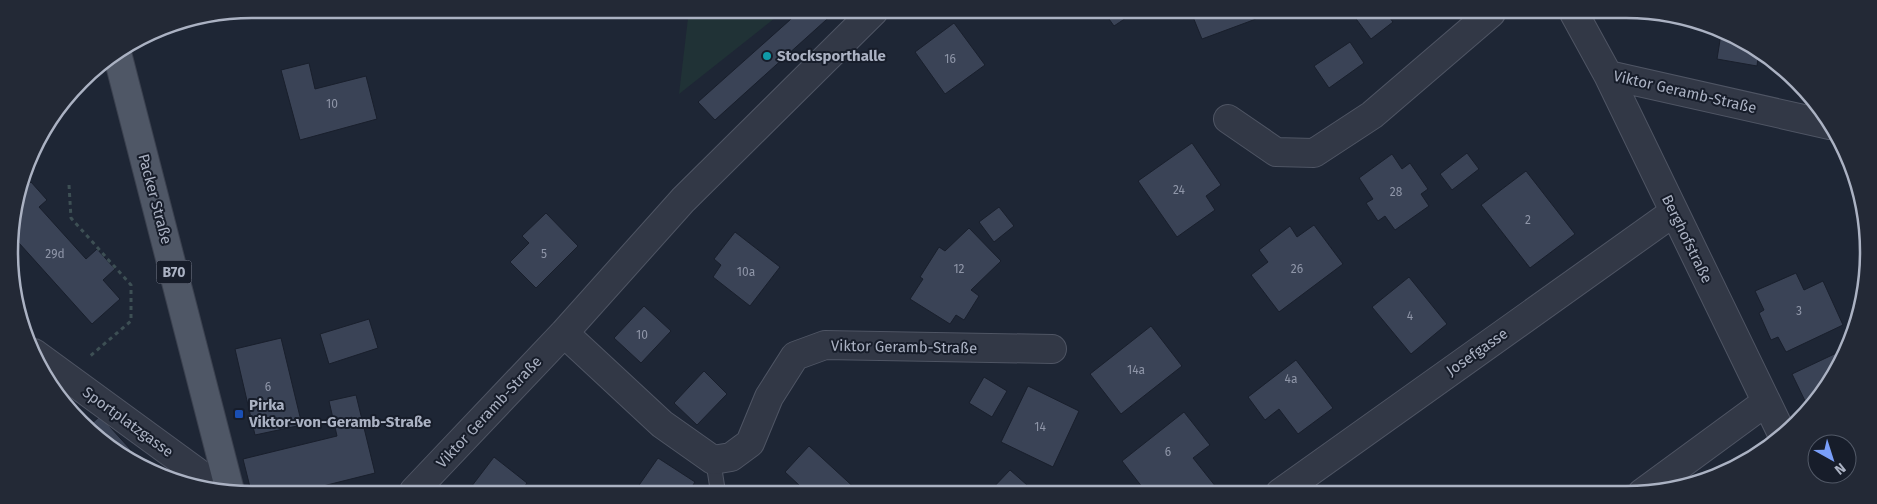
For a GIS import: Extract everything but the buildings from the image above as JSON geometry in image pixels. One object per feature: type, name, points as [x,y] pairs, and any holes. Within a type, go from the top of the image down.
[{"type":"main road","name":"Packer Straße","points":[[119,59],[228,485]]},
{"type":"street","name":"Viktor Geramb-Straße","points":[[419,486],[564,333],[683,200],[867,18]]},
{"type":"street","points":[[1228,120],[1276,152],[1314,153],[1372,115],[1485,18]]},
{"type":"street","name":"Viktor Geramb-Straße","points":[[1577,18],[1608,75],[1821,123]]},
{"type":"street","name":"Berghofstraße","points":[[1608,75],[1779,429]]},
{"type":"street","name":"Josefgasse","points":[[1288,486],[1674,212]]},
{"type":"street","points":[[564,333],[662,424],[712,460]]},
{"type":"street","name":"Viktor Geramb-Straße","points":[[712,460],[731,457],[750,443],[769,398],[795,356],[825,345],[1052,349]]},
{"type":"street","name":"Sportplatzgasse","points":[[45,361],[212,483]]},
{"type":"street","points":[[1654,484],[1766,402]]},
{"type":"lane","points":[[712,460],[717,486]]},
{"type":"path","points":[[66,377],[130,321],[131,285],[71,218],[69,185]]},
{"type":"shaded area","points":[[688,18],[775,18],[679,94]]},
{"type":"place","name":"Stocksporthalle","points":[[767,56]]},
{"type":"place","name":"Pirka Viktor-von-Geramb-Straße","points":[[239,414]]}]
